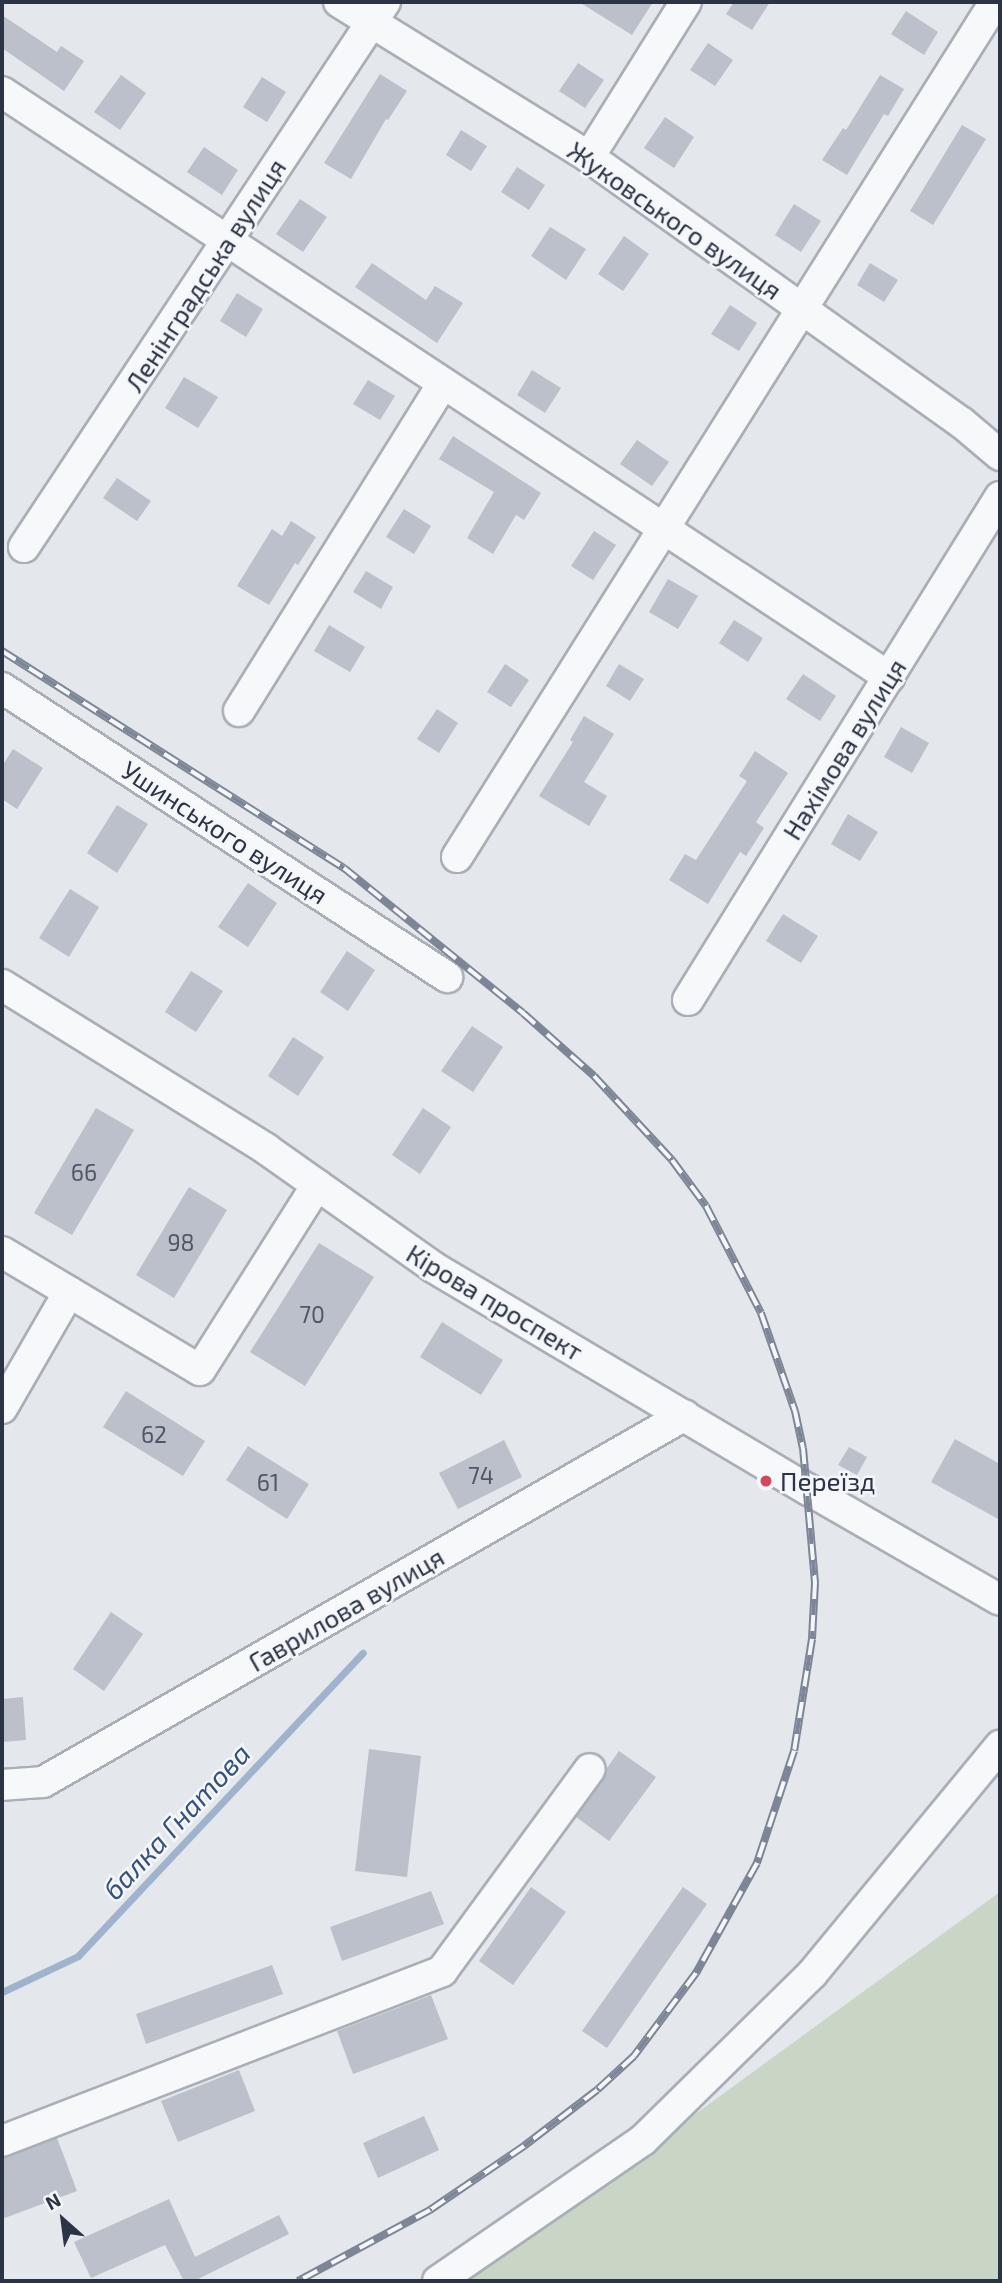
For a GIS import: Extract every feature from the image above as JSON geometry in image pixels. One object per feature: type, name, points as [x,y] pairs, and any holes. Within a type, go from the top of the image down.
[{"type":"street","name":"Жуковського вулиця","points":[[339,2],[379,12],[962,423],[1000,455]]},
{"type":"street","points":[[589,158],[686,2]]},
{"type":"street","points":[[457,857],[995,2]]},
{"type":"street","name":"Ленінградська вулиця","points":[[24,547],[379,12]]},
{"type":"street","points":[[2,92],[889,677]]},
{"type":"street","points":[[239,711],[443,383]]},
{"type":"street","name":"Нахімова вулиця","points":[[688,1000],[1000,497]]},
{"type":"street","name":"Ушинського вулиця","points":[[2,688],[447,977]]},
{"type":"street","name":"Кірова проспект","points":[[2,985],[254,1142],[433,1267],[1000,1600]]},
{"type":"street","points":[[2,1252],[200,1370],[317,1185]]},
{"type":"street","points":[[2,1408],[69,1292]]},
{"type":"street","name":"Гаврилова вулиця","points":[[2,1785],[43,1782],[685,1415]]},
{"type":"street","points":[[438,2281],[643,2140],[812,1974],[1000,1746]]},
{"type":"street","points":[[2,2141],[442,1970],[590,1769]]},
{"type":"green space","points":[[1000,1892],[1000,2281],[466,2281]]},
{"type":"building","points":[[579,2],[653,2],[632,35]]},
{"type":"building","points":[[734,2],[770,2],[752,30],[726,14]]},
{"type":"building","points":[[906,11],[938,32],[924,55],[891,34]]},
{"type":"building","points":[[2,15],[57,52],[61,46],[84,61],[64,91],[2,48]]},
{"type":"building","points":[[708,43],[733,60],[715,86],[690,70]]},
{"type":"building","points":[[578,63],[604,80],[585,108],[559,91]]},
{"type":"building","points":[[380,74],[407,91],[388,120],[386,119],[351,179],[324,163]]},
{"type":"building","points":[[121,75],[146,93],[120,130],[94,112]]},
{"type":"building","points":[[880,75],[904,89],[888,116],[884,114],[847,175],[822,160],[843,128],[846,130]]},
{"type":"building","points":[[262,77],[286,92],[267,122],[243,107]]},
{"type":"building","points":[[665,117],[694,137],[674,168],[644,148]]},
{"type":"building","points":[[962,125],[986,139],[933,225],[910,211]]},
{"type":"building","points":[[461,130],[487,146],[471,171],[446,155]]},
{"type":"building","points":[[204,147],[238,170],[222,195],[187,172]]},
{"type":"building","points":[[517,167],[545,185],[529,210],[501,192]]},
{"type":"building","points":[[300,199],[327,217],[303,252],[276,234]]},
{"type":"building","points":[[794,204],[821,221],[801,252],[775,235]]},
{"type":"building","points":[[550,227],[586,249],[566,280],[531,256]]},
{"type":"building","points":[[624,236],[649,254],[623,291],[598,274]]},
{"type":"building","points":[[372,263],[426,300],[435,286],[463,303],[437,343],[355,287]]},
{"type":"building","points":[[870,263],[898,280],[884,302],[857,285]]},
{"type":"building","points":[[237,293],[263,309],[246,337],[220,321]]},
{"type":"building","points":[[730,305],[757,323],[739,351],[711,334]]},
{"type":"building","points":[[532,370],[561,388],[545,413],[517,395]]},
{"type":"building","points":[[184,377],[218,397],[198,428],[165,408]]},
{"type":"building","points":[[368,380],[395,396],[380,420],[353,404]]},
{"type":"building","points":[[453,436],[541,493],[524,520],[516,515],[493,554],[467,538],[494,492],[439,459]]},
{"type":"building","points":[[637,440],[669,462],[652,486],[620,464]]},
{"type":"building","points":[[117,478],[151,501],[137,521],[103,498]]},
{"type":"building","points":[[404,509],[431,526],[414,554],[386,537]]},
{"type":"building","points":[[291,521],[316,537],[298,565],[295,563],[269,605],[237,586],[272,529],[282,536]]},
{"type":"building","points":[[594,531],[616,545],[593,580],[571,566]]},
{"type":"building","points":[[366,571],[393,587],[381,609],[353,592]]},
{"type":"building","points":[[668,579],[698,596],[678,629],[649,612]]},
{"type":"building","points":[[734,620],[763,638],[748,662],[719,643]]},
{"type":"building","points":[[329,625],[365,647],[350,672],[314,651]]},
{"type":"building","points":[[505,664],[529,680],[511,707],[487,692]]},
{"type":"building","points":[[619,664],[644,679],[630,701],[606,686]]},
{"type":"building","points":[[803,674],[836,696],[820,721],[786,699]]},
{"type":"building","points":[[437,709],[458,723],[439,753],[417,739]]},
{"type":"building","points":[[584,716],[614,734],[584,782],[607,796],[589,826],[539,796],[573,742],[570,740]]},
{"type":"building","points":[[901,727],[929,743],[912,773],[884,757]]},
{"type":"building","points":[[13,749],[43,768],[17,809],[2,799],[2,766]]},
{"type":"building","points":[[755,751],[788,773],[756,822],[764,828],[746,856],[740,852],[708,904],[669,880],[685,854],[696,860],[747,781],[739,776]]},
{"type":"building","points":[[117,805],[148,824],[117,873],[87,853]]},
{"type":"building","points":[[848,814],[878,832],[860,861],[831,844]]},
{"type":"building","points":[[248,883],[277,903],[248,947],[218,927]]},
{"type":"building","points":[[70,889],[99,907],[69,957],[39,938]]},
{"type":"building","points":[[783,914],[818,936],[801,963],[766,941]]},
{"type":"building","points":[[347,951],[375,970],[348,1011],[320,992]]},
{"type":"building","points":[[191,971],[223,991],[196,1032],[165,1012]]},
{"type":"building","points":[[472,1026],[503,1047],[473,1092],[441,1071]]},
{"type":"building","points":[[293,1037],[324,1057],[298,1096],[268,1076]]},
{"type":"building","points":[[96,1108],[134,1130],[72,1235],[34,1213]]},
{"type":"building","points":[[423,1108],[451,1127],[420,1174],[392,1155]]},
{"type":"building","points":[[189,1187],[227,1210],[174,1298],[136,1275]]},
{"type":"building","points":[[319,1243],[374,1277],[305,1386],[250,1352]]},
{"type":"building","points":[[442,1322],[503,1360],[481,1395],[420,1357]]},
{"type":"building","points":[[126,1391],[205,1441],[183,1476],[103,1427]]},
{"type":"building","points":[[955,1439],[1000,1464],[1000,1520],[931,1482]]},
{"type":"building","points":[[504,1440],[522,1477],[458,1509],[439,1473]]},
{"type":"building","points":[[248,1446],[309,1484],[287,1519],[226,1480]]},
{"type":"building","points":[[849,1447],[867,1457],[857,1475],[838,1465]]},
{"type":"building","points":[[111,1612],[143,1634],[104,1691],[73,1669]]},
{"type":"building","points":[[23,1697],[26,1740],[2,1742],[2,1699]]},
{"type":"building","points":[[369,1749],[421,1756],[407,1877],[355,1871]]},
{"type":"building","points":[[619,1751],[656,1777],[609,1841],[576,1817],[604,1779],[607,1768]]},
{"type":"building","points":[[531,1887],[566,1912],[513,1985],[479,1961]]},
{"type":"building","points":[[683,1887],[707,1904],[607,2048],[582,2031]]},
{"type":"building","points":[[431,1891],[444,1924],[342,1961],[330,1927]]},
{"type":"building","points":[[272,1965],[283,1994],[146,2044],[136,2014]]},
{"type":"building","points":[[431,1995],[448,2039],[353,2074],[337,2031]]},
{"type":"building","points":[[239,2070],[255,2111],[178,2142],[161,2101]]},
{"type":"building","points":[[424,2116],[439,2150],[378,2178],[363,2143]]},
{"type":"building","points":[[57,2138],[77,2191],[2,2219],[2,2158]]},
{"type":"building","points":[[169,2199],[195,2257],[279,2215],[289,2234],[194,2281],[184,2281],[165,2245],[91,2278],[74,2242]]},
{"type":"waterway","name":"балка Гнатова","points":[[2,1992],[78,1956],[363,1653]]},
{"type":"railway","points":[[2,651],[344,868],[523,1013],[594,1076],[672,1160],[706,1206],[761,1313],[795,1411],[803,1448],[815,1583],[812,1639],[794,1751],[757,1863],[696,1973],[634,2056],[597,2090],[524,2146],[430,2210],[298,2281]]},
{"type":"place","name":"Переїзд","points":[[766,1481]]}]
